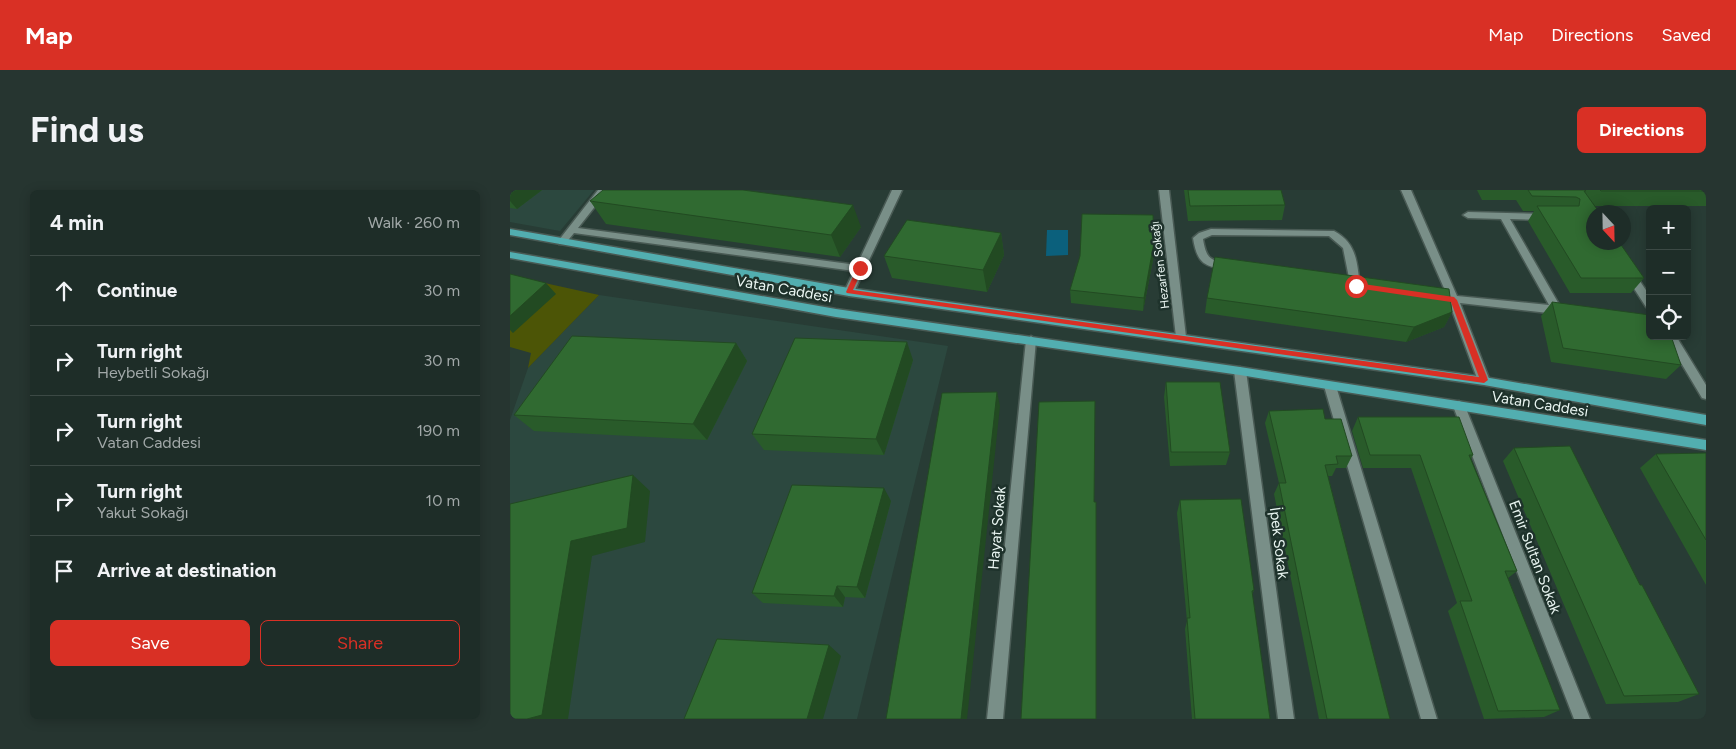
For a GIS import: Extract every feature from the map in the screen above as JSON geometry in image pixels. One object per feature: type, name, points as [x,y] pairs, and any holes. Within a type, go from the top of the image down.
[{"type":"main road","name":"Vatan Caddesi","points":[[510,232],[849,292],[1484,380],[1706,420]]},
{"type":"main road","name":"Vatan Caddesi","points":[[510,255],[836,313],[1240,371],[1706,445]]},
{"type":"street","points":[[562,242],[603,190]]},
{"type":"street","points":[[849,292],[897,190]]},
{"type":"street","name":"Hezarfen Sokağı","points":[[1164,190],[1181,337]]},
{"type":"street","points":[[1406,190],[1454,300],[1484,380]]},
{"type":"street","points":[[1468,215],[1558,217]]},
{"type":"street","points":[[1504,216],[1557,310]]},
{"type":"street","points":[[572,230],[860,268]]},
{"type":"street","points":[[1242,269],[1213,265],[1203,260],[1200,254],[1198,238],[1202,234],[1211,232],[1331,233],[1342,238],[1348,246],[1356,286]]},
{"type":"street","points":[[1623,266],[1646,298]]},
{"type":"street","points":[[1424,296],[1576,311]]},
{"type":"street","name":"Hayat Sokak","points":[[995,719],[1031,340]]},
{"type":"street","points":[[1672,340],[1706,395]]},
{"type":"street","name":"İpek Sokak","points":[[1240,371],[1286,719]]},
{"type":"street","points":[[1330,386],[1429,719]]},
{"type":"street","name":"Emir Sultan Sokak","points":[[1459,406],[1582,719]]},
{"type":"shaded area","points":[[510,190],[594,190],[560,231],[510,222]]},
{"type":"shaded area","points":[[599,295],[948,346],[857,719],[510,719],[510,420],[528,368]]},
{"type":"green space","points":[[522,278],[599,295],[528,368],[531,353],[510,347],[510,288]]},
{"type":"water","points":[[1047,230],[1068,230],[1068,255],[1046,256]]},
{"type":"building","points":[[603,190],[743,190],[853,205],[831,235],[590,201]]},
{"type":"building","points":[[1188,190],[1281,190],[1285,205],[1190,206]]},
{"type":"building","points":[[1528,190],[1585,190],[1594,205],[1586,205],[1586,250],[1625,250],[1644,278],[1581,278],[1537,206],[1579,206],[1580,199],[1576,197],[1532,196]]},
{"type":"building","points":[[1706,190],[1706,191],[1601,191]]},
{"type":"building","points":[[1082,214],[1153,215],[1154,242],[1144,298],[1070,290],[1080,256]]},
{"type":"building","points":[[907,220],[1001,233],[983,270],[884,256]]},
{"type":"building","points":[[1215,257],[1449,289],[1452,312],[1414,327],[1207,298]]},
{"type":"building","points":[[510,274],[546,283],[510,316]]},
{"type":"building","points":[[1552,302],[1646,314],[1646,340],[1672,340],[1681,365],[1563,348]]},
{"type":"building","points":[[572,336],[736,343],[693,424],[514,415]]},
{"type":"building","points":[[795,338],[907,342],[876,439],[752,434]]},
{"type":"building","points":[[1166,382],[1220,382],[1230,452],[1171,452]]},
{"type":"building","points":[[997,392],[961,719],[886,719],[942,393]]},
{"type":"building","points":[[1095,401],[1096,719],[1021,719],[1039,402]]},
{"type":"building","points":[[1323,409],[1325,419],[1341,419],[1352,456],[1336,456],[1338,464],[1325,465],[1390,719],[1327,719],[1279,483],[1286,483],[1269,411]]},
{"type":"building","points":[[1358,417],[1459,417],[1473,455],[1469,455],[1517,571],[1505,571],[1560,710],[1498,711],[1460,601],[1472,601],[1420,455],[1370,455]]},
{"type":"building","points":[[1570,446],[1640,585],[1642,585],[1699,694],[1624,696],[1514,448]]},
{"type":"building","points":[[1706,453],[1706,540],[1656,454]]},
{"type":"building","points":[[633,475],[627,528],[571,541],[542,715],[527,719],[510,719],[510,504]]},
{"type":"building","points":[[792,485],[884,488],[857,587],[837,586],[834,596],[752,593]]},
{"type":"building","points":[[1241,499],[1270,719],[1195,719],[1187,618],[1190,618],[1180,500]]},
{"type":"building","points":[[717,639],[829,645],[807,719],[684,719]]},
{"type":"route","points":[[860,268],[849,292],[1484,380],[1454,300],[1356,286]]}]
